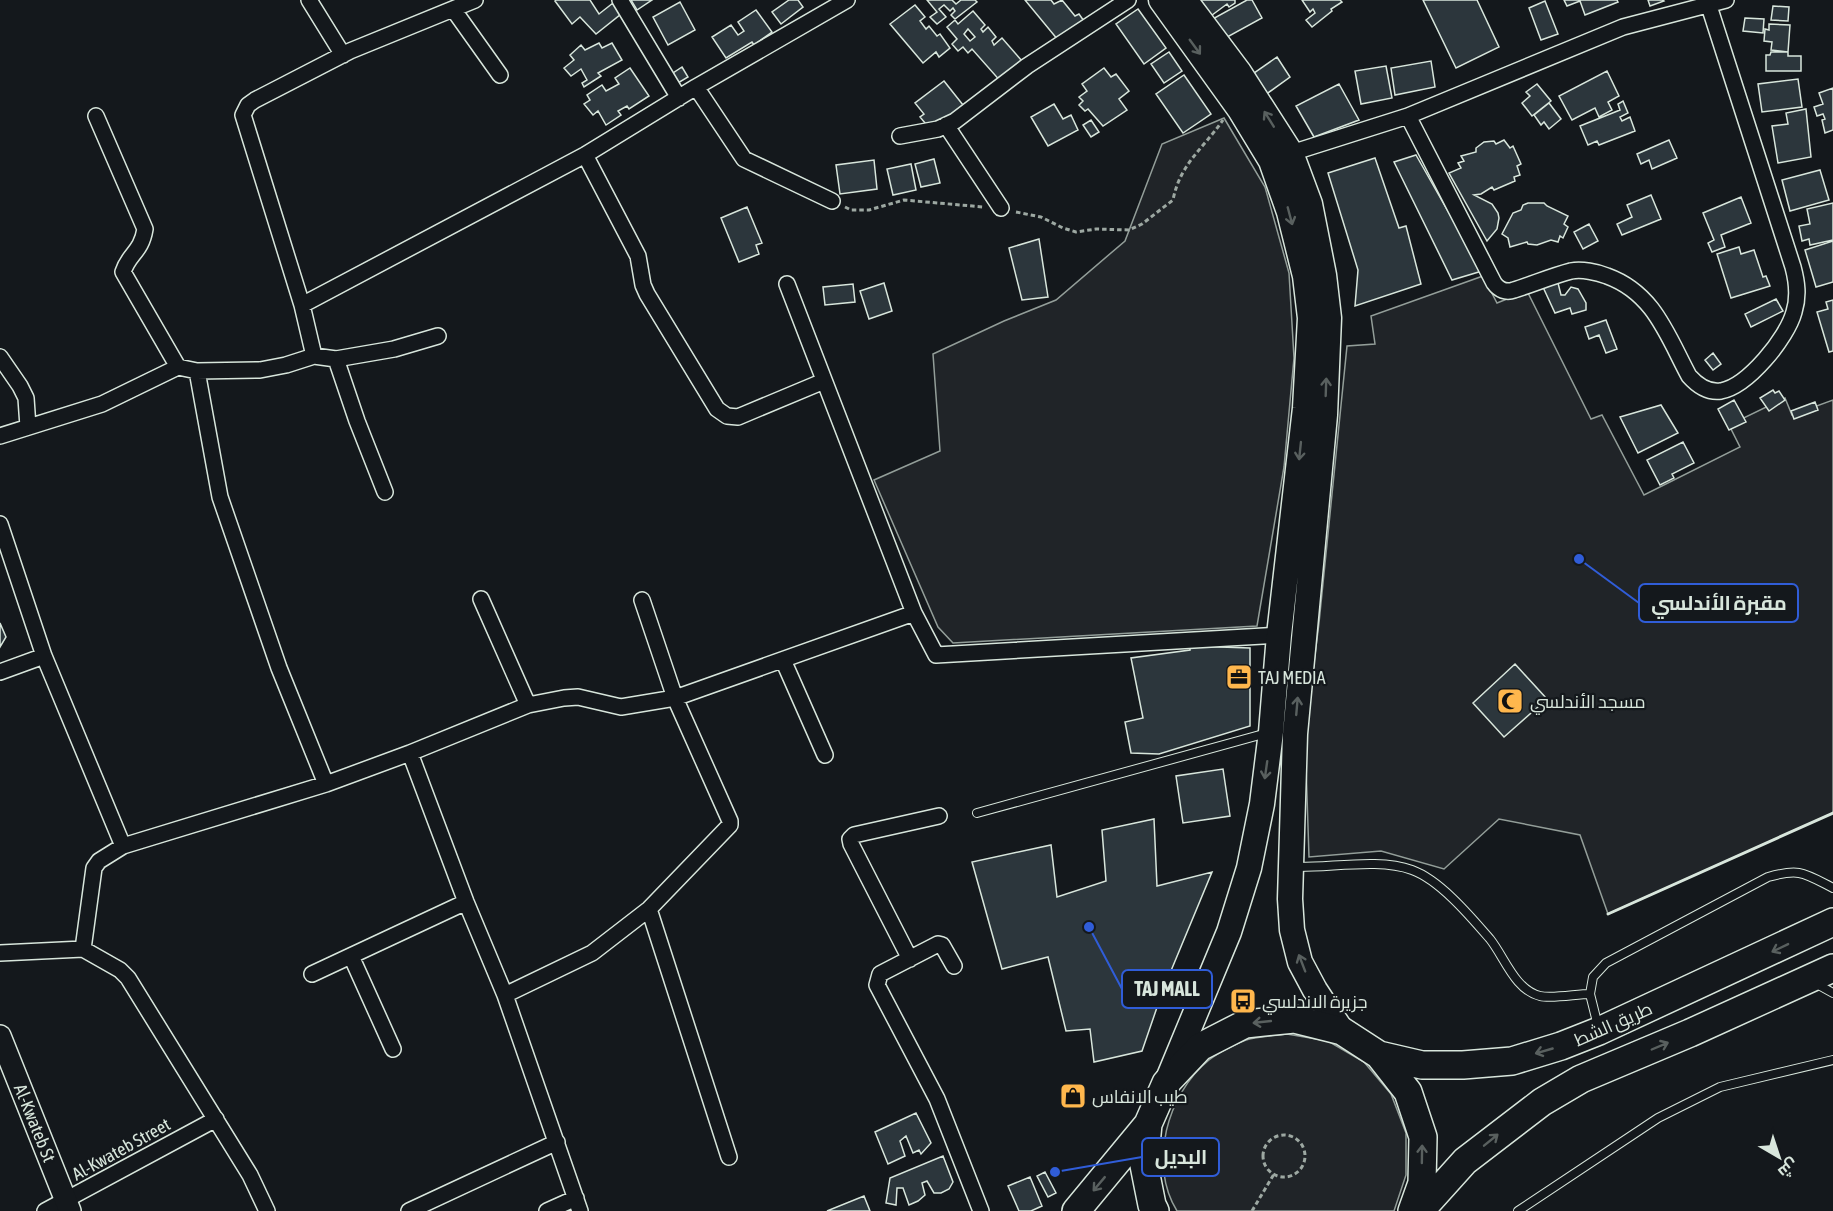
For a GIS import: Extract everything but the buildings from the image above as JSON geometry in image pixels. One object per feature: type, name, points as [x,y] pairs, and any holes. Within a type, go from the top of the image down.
[{"type":"highway","name":"طريق الشط","points":[[1378,1055],[1422,1065],[1463,1065],[1512,1061],[1599,1031],[1833,922]]},
{"type":"highway","name":"طريق الشط","points":[[1420,1211],[1465,1161],[1542,1102],[1581,1079],[1833,968]]},
{"type":"highway","points":[[1076,1211],[1148,1124],[1166,1083],[1200,1047],[1245,1024],[1294,1019],[1342,1031],[1378,1055],[1408,1092],[1423,1137],[1422,1183],[1412,1211]]},
{"type":"highway","points":[[1148,1124],[1144,1165],[1155,1211]]},
{"type":"main road","points":[[1161,0],[1240,110],[1281,157]]},
{"type":"main road","points":[[1166,1083],[1229,932],[1246,879],[1262,804],[1279,635],[1329,318],[1324,275],[1310,204],[1281,157],[1239,72],[1185,0]]},
{"type":"main road","points":[[1315,412],[1295,734],[1290,867],[1292,930],[1300,962],[1342,1031]]},
{"type":"street","points":[[309,0],[343,55]]},
{"type":"street","points":[[314,356],[302,305],[243,115],[248,105],[255,100],[343,55],[475,0]]},
{"type":"street","points":[[620,0],[679,98]]},
{"type":"street","points":[[302,305],[585,155],[696,87],[847,0]]},
{"type":"street","points":[[900,136],[938,129],[975,108],[1027,66],[1128,0]]},
{"type":"street","points":[[1281,157],[1408,116],[1623,27],[1726,0]]},
{"type":"street","points":[[1408,116],[1494,283],[1500,289],[1509,292],[1573,271],[1602,274],[1615,279],[1634,290],[1650,305],[1689,376],[1697,385],[1708,390],[1719,391],[1731,387],[1747,376],[1774,349],[1793,315],[1797,291],[1793,267],[1709,6]]},
{"type":"street","points":[[453,9],[500,75]]},
{"type":"street","points":[[696,87],[744,159],[832,201]]},
{"type":"street","points":[[96,116],[145,229],[139,249],[126,263],[123,272],[178,367]]},
{"type":"street","points":[[946,125],[1001,208]]},
{"type":"street","points":[[585,155],[638,256],[643,285],[647,294],[717,409],[727,416],[738,417],[824,381]]},
{"type":"street","points":[[787,284],[914,613],[936,655],[1279,635]]},
{"type":"street","points":[[0,436],[102,404],[178,367],[197,371],[260,370],[314,356],[336,359],[394,349],[438,336]]},
{"type":"street","points":[[0,357],[21,386],[26,398],[28,427]]},
{"type":"street","points":[[336,359],[385,492]]},
{"type":"street","points":[[197,371],[220,497],[279,668],[326,784]]},
{"type":"street","points":[[0,524],[44,656],[123,846]]},
{"type":"street","points":[[481,599],[528,705]]},
{"type":"street","points":[[505,995],[592,953],[649,909],[727,828],[730,820],[675,698],[642,600]]},
{"type":"street","points":[[83,949],[94,868],[99,861],[123,846],[326,784],[528,705],[578,697],[621,707],[675,698],[914,613]]},
{"type":"street","points":[[0,672],[44,656]]},
{"type":"street","points":[[783,660],[825,755]]},
{"type":"street","points":[[410,753],[466,902],[505,995],[578,1205],[547,1211]]},
{"type":"street","points":[[909,959],[850,839],[854,835],[939,816]]},
{"type":"street","points":[[312,974],[466,902]]},
{"type":"street","points":[[649,909],[729,1157]]},
{"type":"street","points":[[954,966],[942,945],[938,944],[880,974],[877,985],[937,1098],[981,1211]]},
{"type":"street","points":[[0,953],[83,949],[125,973],[250,1175],[267,1211]]},
{"type":"street","points":[[351,956],[393,1049]]},
{"type":"street","name":"Al-Kwateb St","points":[[0,1036],[68,1206]]},
{"type":"street","name":"Al-Kwateb Street","points":[[45,1211],[68,1206],[216,1119]]},
{"type":"street","points":[[409,1211],[557,1142]]},
{"type":"lane","points":[[977,813],[1271,732]]},
{"type":"lane","points":[[1290,867],[1389,865],[1413,870],[1436,883],[1446,893],[1490,940],[1513,975],[1526,989],[1541,996],[1590,994]]},
{"type":"lane","points":[[1599,1031],[1590,994],[1593,977],[1606,963],[1768,876],[1800,871],[1833,888]]},
{"type":"lane","points":[[1808,979],[1833,993]]},
{"type":"lane","points":[[1518,1211],[1658,1118],[1720,1087],[1833,1060]]},
{"type":"path","points":[[832,201],[851,210],[869,210],[904,200],[1001,208],[1041,217],[1076,232],[1129,231],[1173,200],[1176,184],[1185,166],[1224,118],[1240,110]]},
{"type":"path","points":[[1280,1136],[1294,1138],[1305,1153],[1302,1166],[1293,1175],[1274,1174],[1265,1164],[1263,1156],[1268,1143],[1280,1136]]},
{"type":"path","points":[[1252,1211],[1274,1174]]},
{"type":"shaded area","points":[[1224,118],[1265,187],[1289,273],[1294,358],[1284,467],[1257,626],[953,643],[938,627],[874,480],[940,451],[933,354],[1056,300],[1125,241],[1162,144]]},
{"type":"shaded area","points":[[1483,276],[1497,303],[1527,291],[1591,419],[1602,415],[1644,495],[1740,447],[1729,425],[1785,398],[1792,415],[1833,400],[1833,813],[1608,914],[1580,835],[1499,819],[1444,869],[1381,851],[1309,857],[1305,735],[1319,623],[1347,346],[1375,344],[1371,316]]},
{"type":"shaded area","points":[[1287,1034],[1328,1041],[1364,1062],[1391,1094],[1406,1133],[1406,1175],[1394,1211],[1177,1211],[1168,1192],[1163,1152],[1166,1131],[1182,1091],[1194,1074],[1209,1060],[1227,1049],[1251,1039]]},
{"type":"wall","points":[[1608,914],[1833,813]]},
{"type":"place","name":"مقبرة الأندلسي","points":[[1579,559]]},
{"type":"place","name":"TAJ MEDIA","points":[[1239,677]]},
{"type":"place","name":"مسجد الأندلسي","points":[[1510,701]]},
{"type":"place","name":"TAJ MALL","points":[[1089,927]]},
{"type":"place","name":"جزيرة الاندلسي","points":[[1243,1001]]},
{"type":"place","name":"طيب الانفاس","points":[[1073,1096]]},
{"type":"place","name":"البديل","points":[[1055,1172]]}]
